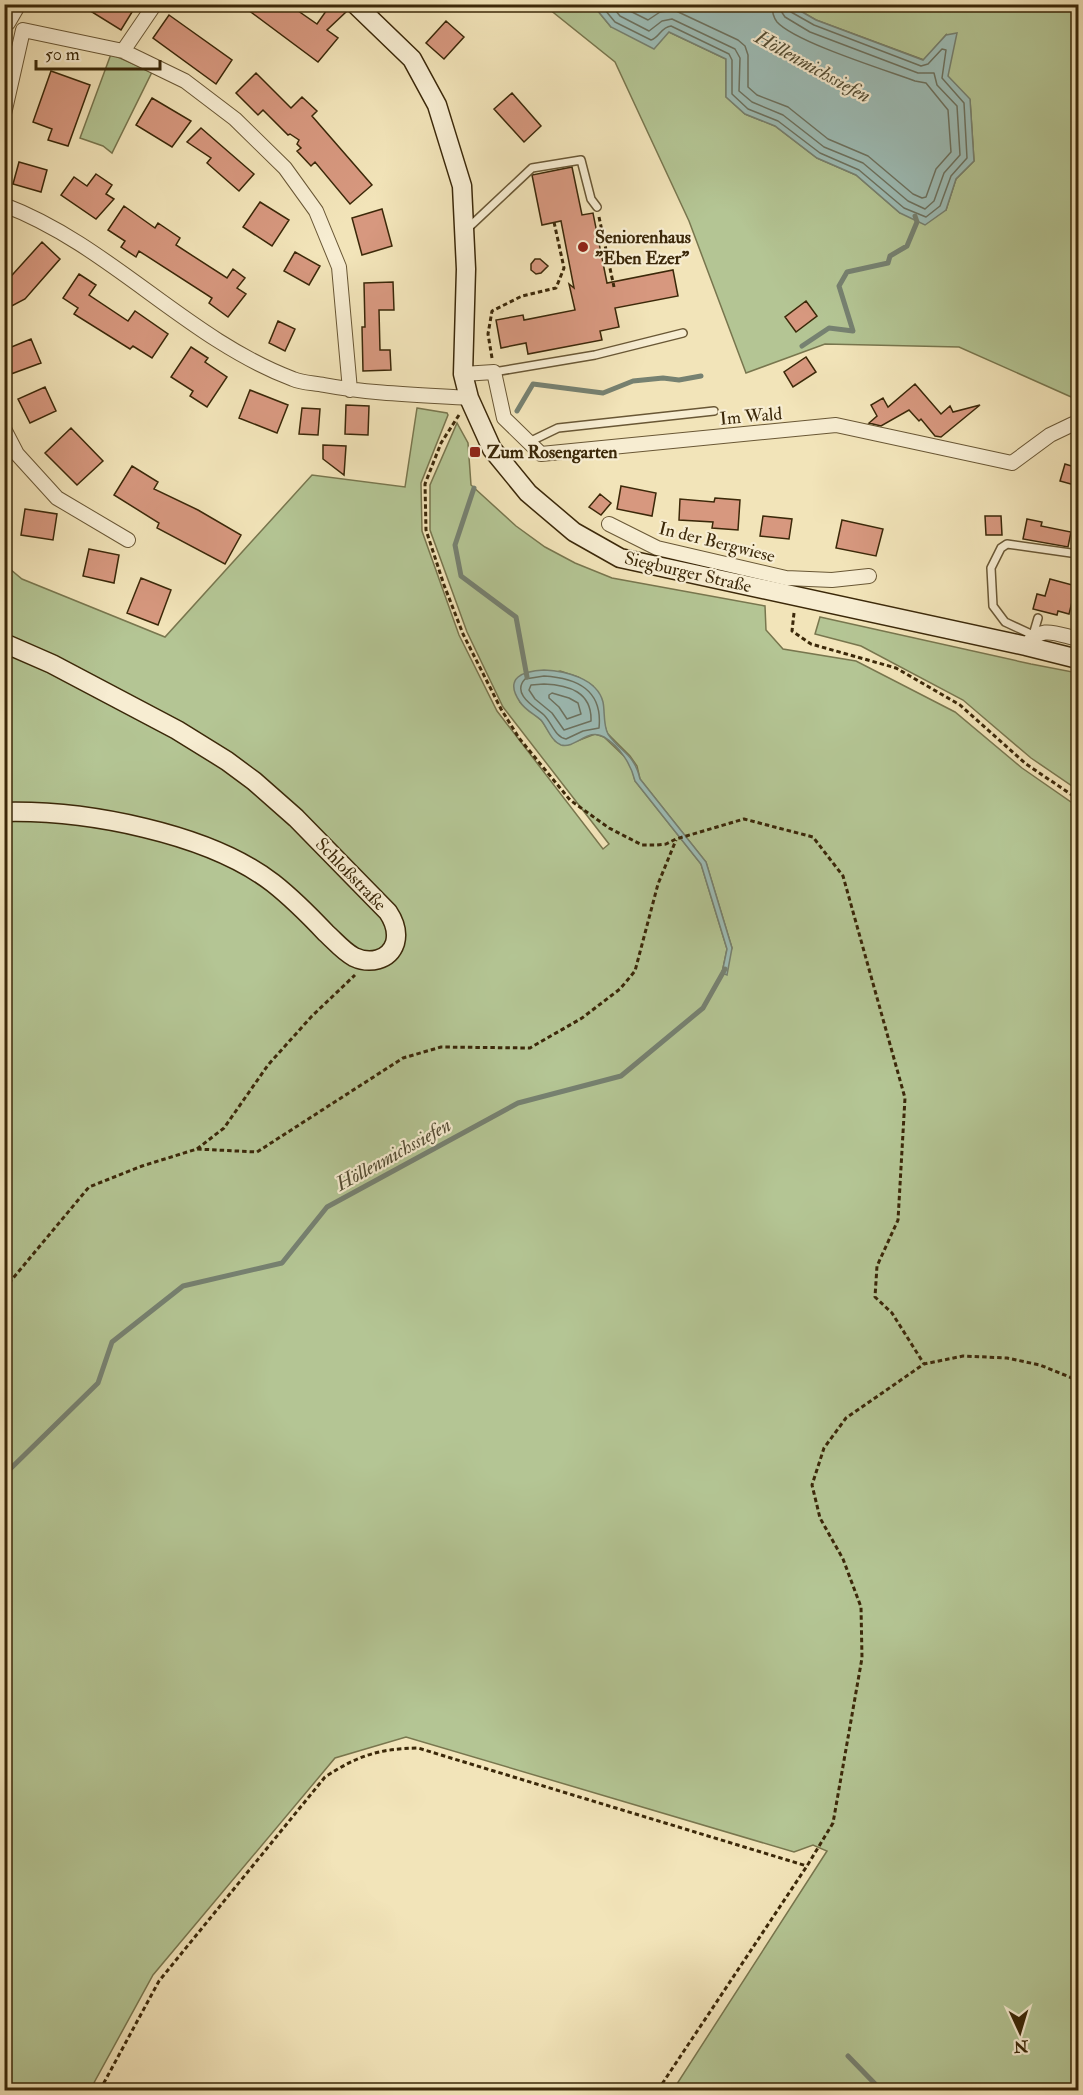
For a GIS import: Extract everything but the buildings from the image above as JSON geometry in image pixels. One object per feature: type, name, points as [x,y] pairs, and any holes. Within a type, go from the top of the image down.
[{"type":"main road","name":"Siegburger Straße","points":[[355,4],[412,59],[437,105],[462,186],[466,269],[464,374],[469,398],[492,449],[528,493],[574,532],[620,558],[795,596],[1030,640],[1078,659]]},
{"type":"main road","name":"Schloßstraße","points":[[4,643],[52,664],[177,730],[227,761],[262,788],[304,825],[392,917],[396,935],[394,945],[384,957],[369,961]]},
{"type":"main road","points":[[4,812],[54,813],[117,822],[186,840],[222,853],[260,873],[286,894],[349,954],[369,961]]},
{"type":"street","points":[[19,4],[6,22],[23,30],[123,51],[184,81],[235,119],[285,168],[316,211],[339,267],[350,390]]},
{"type":"street","points":[[123,51],[155,4]]},
{"type":"street","points":[[4,114],[23,30]]},
{"type":"street","points":[[4,205],[36,217],[99,256],[220,342],[258,364],[295,380],[350,390],[469,398]]},
{"type":"street","points":[[464,374],[494,372]]},
{"type":"street","name":"Im Wald","points":[[494,372],[504,418],[541,454],[836,425],[1012,463],[1050,435],[1073,424],[1078,426]]},
{"type":"street","points":[[4,429],[17,454],[57,498],[128,540]]},
{"type":"street","name":"In der Bergwiese","points":[[609,524],[657,548],[786,578],[832,580],[869,576]]},
{"type":"street","name":"In der Bergwiese","points":[[786,578],[795,596]]},
{"type":"street","points":[[1030,640],[1046,631],[1078,639]]},
{"type":"lane","points":[[464,232],[532,168],[581,160],[591,199],[597,207]]},
{"type":"lane","points":[[494,372],[595,355],[683,333]]},
{"type":"lane","points":[[529,442],[558,428],[714,411]]},
{"type":"lane","points":[[1038,618],[1030,640],[1005,622],[993,606],[991,568],[1001,548],[1007,544],[1078,554]]},
{"type":"path","points":[[597,207],[615,287]]},
{"type":"path","points":[[494,372],[488,334],[492,311],[522,296],[556,288],[564,268],[554,222]]},
{"type":"path","points":[[469,398],[441,443],[425,484],[426,530],[463,634],[501,710],[519,738],[570,800],[609,828],[642,845],[666,844],[744,819],[813,837],[843,876],[905,1098],[898,1220],[877,1266],[875,1297],[892,1313],[924,1364]]},
{"type":"path","points":[[795,596],[792,631],[811,644],[896,668],[960,705],[1026,764],[1078,799]]},
{"type":"path","points":[[4,1289],[89,1187],[142,1166],[197,1149],[257,1152],[403,1058],[441,1047],[530,1048],[582,1018],[620,989],[635,971],[658,884],[676,839]]},
{"type":"path","points":[[197,1149],[224,1128],[268,1065],[312,1016],[369,961]]},
{"type":"path","points":[[658,2091],[833,1824],[862,1658],[861,1607],[843,1559],[820,1518],[812,1485],[824,1448],[846,1418],[924,1364],[963,1356],[1007,1358],[1040,1365],[1072,1378],[1078,1384]]},
{"type":"path","points":[[100,2091],[159,1981],[325,1777],[351,1760],[390,1749],[418,1748],[807,1866]]},
{"type":"green space","points":[[544,5],[593,5],[611,27],[669,32],[726,59],[726,97],[745,114],[775,126],[817,158],[856,175],[900,213],[946,210],[956,179],[974,161],[970,100],[948,77],[946,35],[924,60],[816,20],[790,5],[1078,5],[1078,400],[959,347],[825,344],[746,373],[689,221],[615,62]]},
{"type":"green space","points":[[111,54],[152,72],[112,153],[103,146],[80,138]]},
{"type":"green space","points":[[417,408],[447,413],[421,483],[422,531],[459,635],[497,711],[603,849],[609,844],[503,707],[467,632],[430,530],[430,485],[457,423],[468,443],[471,485],[516,526],[545,547],[575,563],[612,578],[765,606],[766,630],[783,649],[856,661],[955,712],[1022,768],[1078,807],[1078,2090],[673,2090],[827,1851],[813,1845],[794,1852],[406,1737],[335,1758],[153,1975],[90,2090],[5,2090],[4,564],[22,579],[165,637],[312,475],[405,487]],"holes":[[[560,671],[578,677],[593,686],[607,733],[630,756],[637,766],[640,779],[706,862],[732,948],[722,973],[727,949],[701,864],[635,781],[627,759],[604,737],[595,734],[567,745],[555,741],[542,721],[520,702],[514,685]]]},
{"type":"green space","points":[[820,617],[1078,673],[1078,790],[1031,758],[963,700],[861,646],[815,634]]},
{"type":"water","points":[[593,5],[790,5],[816,20],[923,60],[946,35],[957,33],[948,76],[970,99],[974,161],[956,179],[946,210],[925,225],[900,213],[856,175],[817,158],[775,126],[745,114],[726,97],[726,59],[669,32],[654,49],[611,27]]},
{"type":"water","points":[[544,670],[579,677],[600,694],[608,734],[631,758],[640,779],[706,862],[732,948],[727,975],[722,973],[727,949],[701,864],[635,781],[624,756],[610,741],[598,735],[587,736],[572,744],[561,745],[552,737],[541,720],[520,702],[514,687],[518,677],[529,672]]},
{"type":"waterway","name":"Höllenmichssiefen","points":[[802,346],[829,328],[853,331],[839,286],[847,272],[888,263],[890,256],[907,246],[917,222],[915,216]]},
{"type":"waterway","name":"Höllenmichssiefen","points":[[517,411],[533,384],[603,393],[633,381],[663,378],[679,380],[701,376]]},
{"type":"waterway","name":"Höllenmichssiefen","points":[[474,488],[455,545],[461,576],[516,617],[527,677]]},
{"type":"waterway","name":"Höllenmichssiefen","points":[[4,1475],[98,1383],[112,1342],[183,1286],[282,1263],[327,1207],[518,1103],[621,1076],[703,1008],[725,969]]},
{"type":"waterway","points":[[848,2056],[881,2090]]},
{"type":"place","name":"Seniorenhaus \"Eben Ezer\"","points":[[583,247]]},
{"type":"place","name":"Zum Rosengarten","points":[[475,452]]}]
